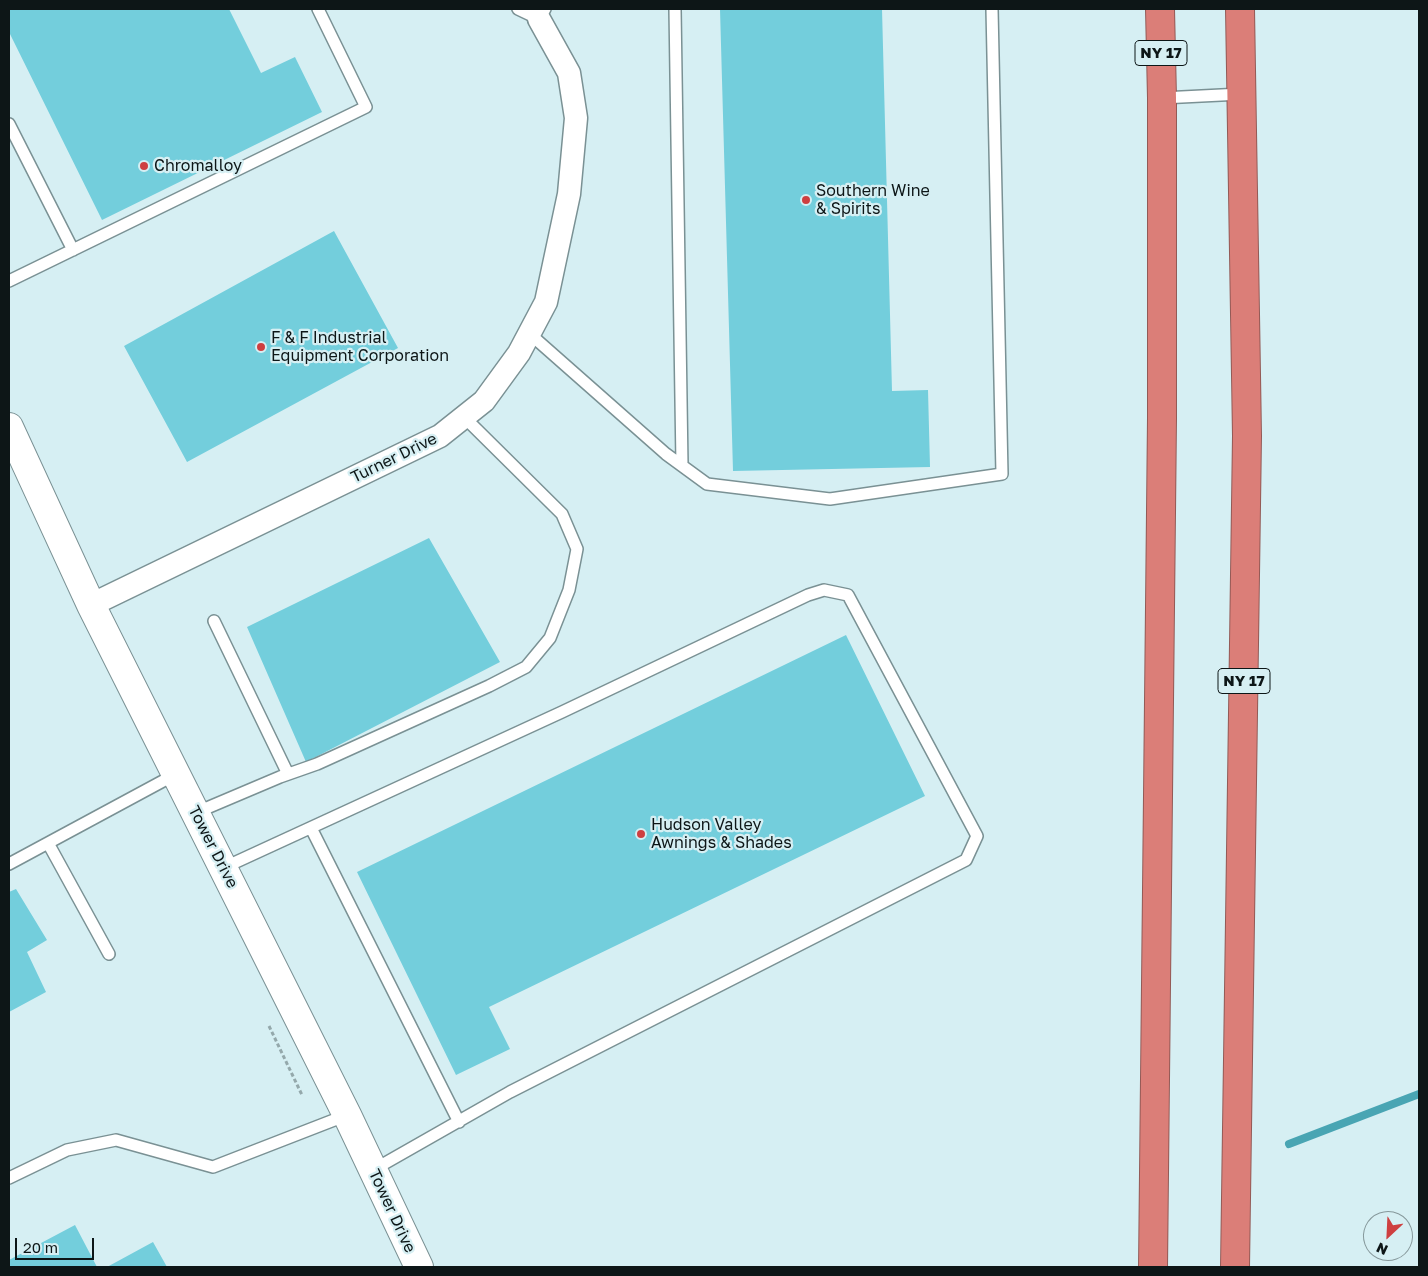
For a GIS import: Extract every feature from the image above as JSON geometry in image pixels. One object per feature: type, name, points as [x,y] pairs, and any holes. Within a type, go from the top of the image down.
[{"type":"highway","name":"NY 17","points":[[1153,1267],[1162,418],[1162,98],[1160,9]]},
{"type":"highway","name":"NY 17","points":[[1236,1267],[1247,436],[1240,9]]},
{"type":"street","name":"Turner Drive","points":[[90,605],[440,436],[484,402],[520,354],[546,302],[569,194],[576,118],[569,73],[542,14]]},
{"type":"street","name":"Tower Drive","points":[[9,427],[90,605],[347,1115],[419,1267]]},
{"type":"lane","points":[[9,281],[366,107],[318,9]]},
{"type":"lane","points":[[518,9],[542,14]]},
{"type":"lane","points":[[675,9],[682,465]]},
{"type":"lane","points":[[530,334],[666,454],[707,484],[830,499],[1002,474],[992,9]]},
{"type":"lane","points":[[1162,98],[1241,94]]},
{"type":"lane","points":[[9,124],[73,250]]},
{"type":"lane","points":[[196,813],[288,774],[317,764],[489,686],[526,667],[550,638],[569,590],[577,549],[562,514],[464,417]]},
{"type":"lane","points":[[223,868],[562,712],[808,595],[824,590],[848,595],[977,836],[966,860],[510,1092],[373,1170]]},
{"type":"lane","points":[[214,621],[288,774]]},
{"type":"lane","points":[[9,864],[176,774]]},
{"type":"lane","points":[[311,828],[459,1122]]},
{"type":"lane","points":[[48,843],[108,954]]},
{"type":"lane","points":[[9,1178],[68,1150],[116,1140],[213,1167],[347,1115]]},
{"type":"building","name":"Chromalloy","points":[[9,9],[229,9],[261,73],[295,57],[322,112],[102,220],[9,32]]},
{"type":"building","name":"Southern Wine & Spirits","points":[[720,9],[882,9],[892,391],[928,390],[930,467],[733,471]]},
{"type":"building","name":"F & F Industrial Equipment Corporation","points":[[334,231],[398,348],[187,462],[124,346]]},
{"type":"building","points":[[429,538],[500,662],[306,762],[247,627]]},
{"type":"building","name":"Hudson Valley Awnings & Shades","points":[[846,635],[925,796],[489,1007],[510,1049],[456,1075],[357,872]]},
{"type":"building","points":[[16,889],[47,940],[27,952],[46,992],[9,1012],[9,892]]},
{"type":"building","points":[[75,1225],[97,1267],[9,1267],[9,1260]]},
{"type":"building","points":[[153,1242],[167,1267],[107,1267]]},
{"type":"waterway","points":[[1289,1144],[1419,1094]]},
{"type":"place","name":"Chromalloy","points":[[144,166]]},
{"type":"place","name":"Southern Wine & Spirits","points":[[806,200]]},
{"type":"place","name":"F & F Industrial Equipment Corporation","points":[[261,347]]},
{"type":"place","name":"Hudson Valley Awnings & Shades","points":[[641,834]]}]
